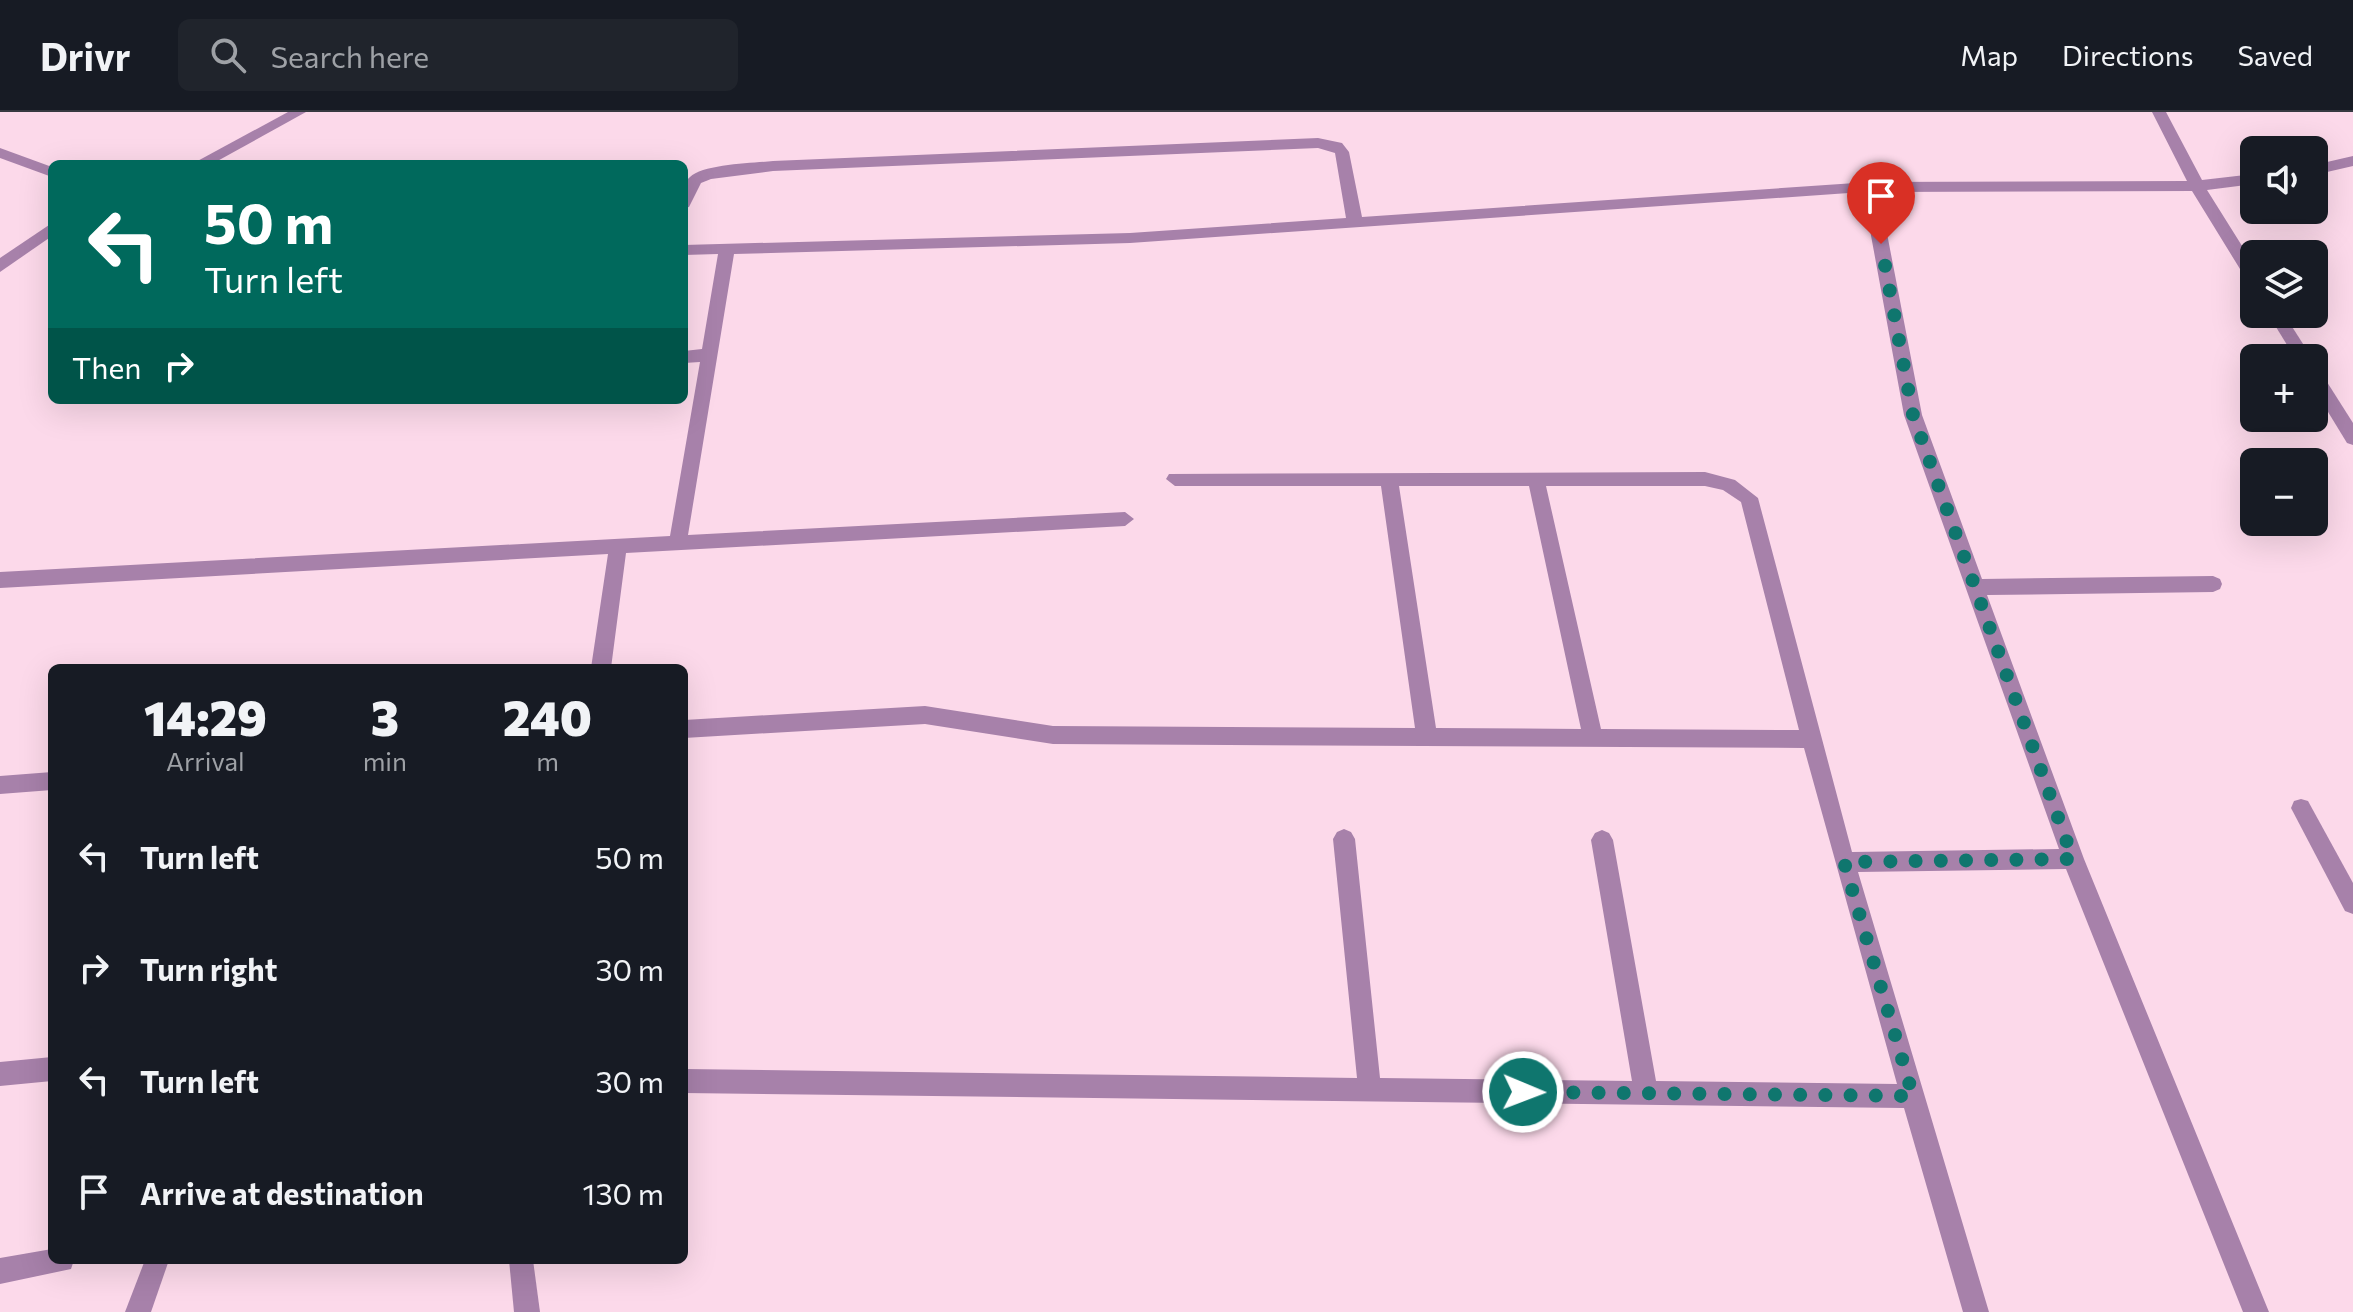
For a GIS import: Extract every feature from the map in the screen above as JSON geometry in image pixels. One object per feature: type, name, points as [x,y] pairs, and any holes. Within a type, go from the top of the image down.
[{"type":"street","points":[[208,160],[299,112]]},
{"type":"street","points":[[2159,112],[2197,186],[2240,255]]},
{"type":"street","points":[[688,195],[695,180],[708,174],[773,166],[1318,143],[1337,146],[1342,152],[1355,223]]},
{"type":"street","points":[[0,153],[48,171]]},
{"type":"street","points":[[2328,167],[2353,161]]},
{"type":"street","points":[[688,250],[1130,238],[1870,187],[2197,186],[2240,181]]},
{"type":"street","points":[[1870,187],[1913,415],[2073,859],[2256,1312]]},
{"type":"street","points":[[0,266],[48,231]]},
{"type":"street","points":[[678,543],[727,248]]},
{"type":"street","points":[[688,357],[709,355]]},
{"type":"street","points":[[2328,398],[2353,438]]},
{"type":"street","points":[[1175,479],[1705,479],[1737,487],[1749,498],[1844,862],[1976,1312]]},
{"type":"street","points":[[1389,479],[1427,738]]},
{"type":"street","points":[[1536,479],[1593,738]]},
{"type":"street","points":[[0,580],[1125,519]]},
{"type":"street","points":[[602,664],[618,546]]},
{"type":"street","points":[[1974,587],[2213,584]]},
{"type":"street","points":[[688,729],[925,715],[952,717],[1011,732],[1053,735],[1810,739]]},
{"type":"street","points":[[0,785],[48,781]]},
{"type":"street","points":[[2301,808],[2353,904]]},
{"type":"street","points":[[1344,839],[1370,1090]]},
{"type":"street","points":[[1602,840],[1646,1093]]},
{"type":"street","points":[[1844,862],[2073,859]]},
{"type":"street","points":[[0,1074],[48,1069]]},
{"type":"street","points":[[688,1081],[1913,1096]]},
{"type":"street","points":[[0,1271],[48,1262]]},
{"type":"street","points":[[138,1312],[156,1264]]},
{"type":"street","points":[[521,1264],[527,1312]]},
{"type":"route","points":[[1523,1092],[1913,1096],[1844,862],[2073,859],[1913,415],[1881,244]]}]
